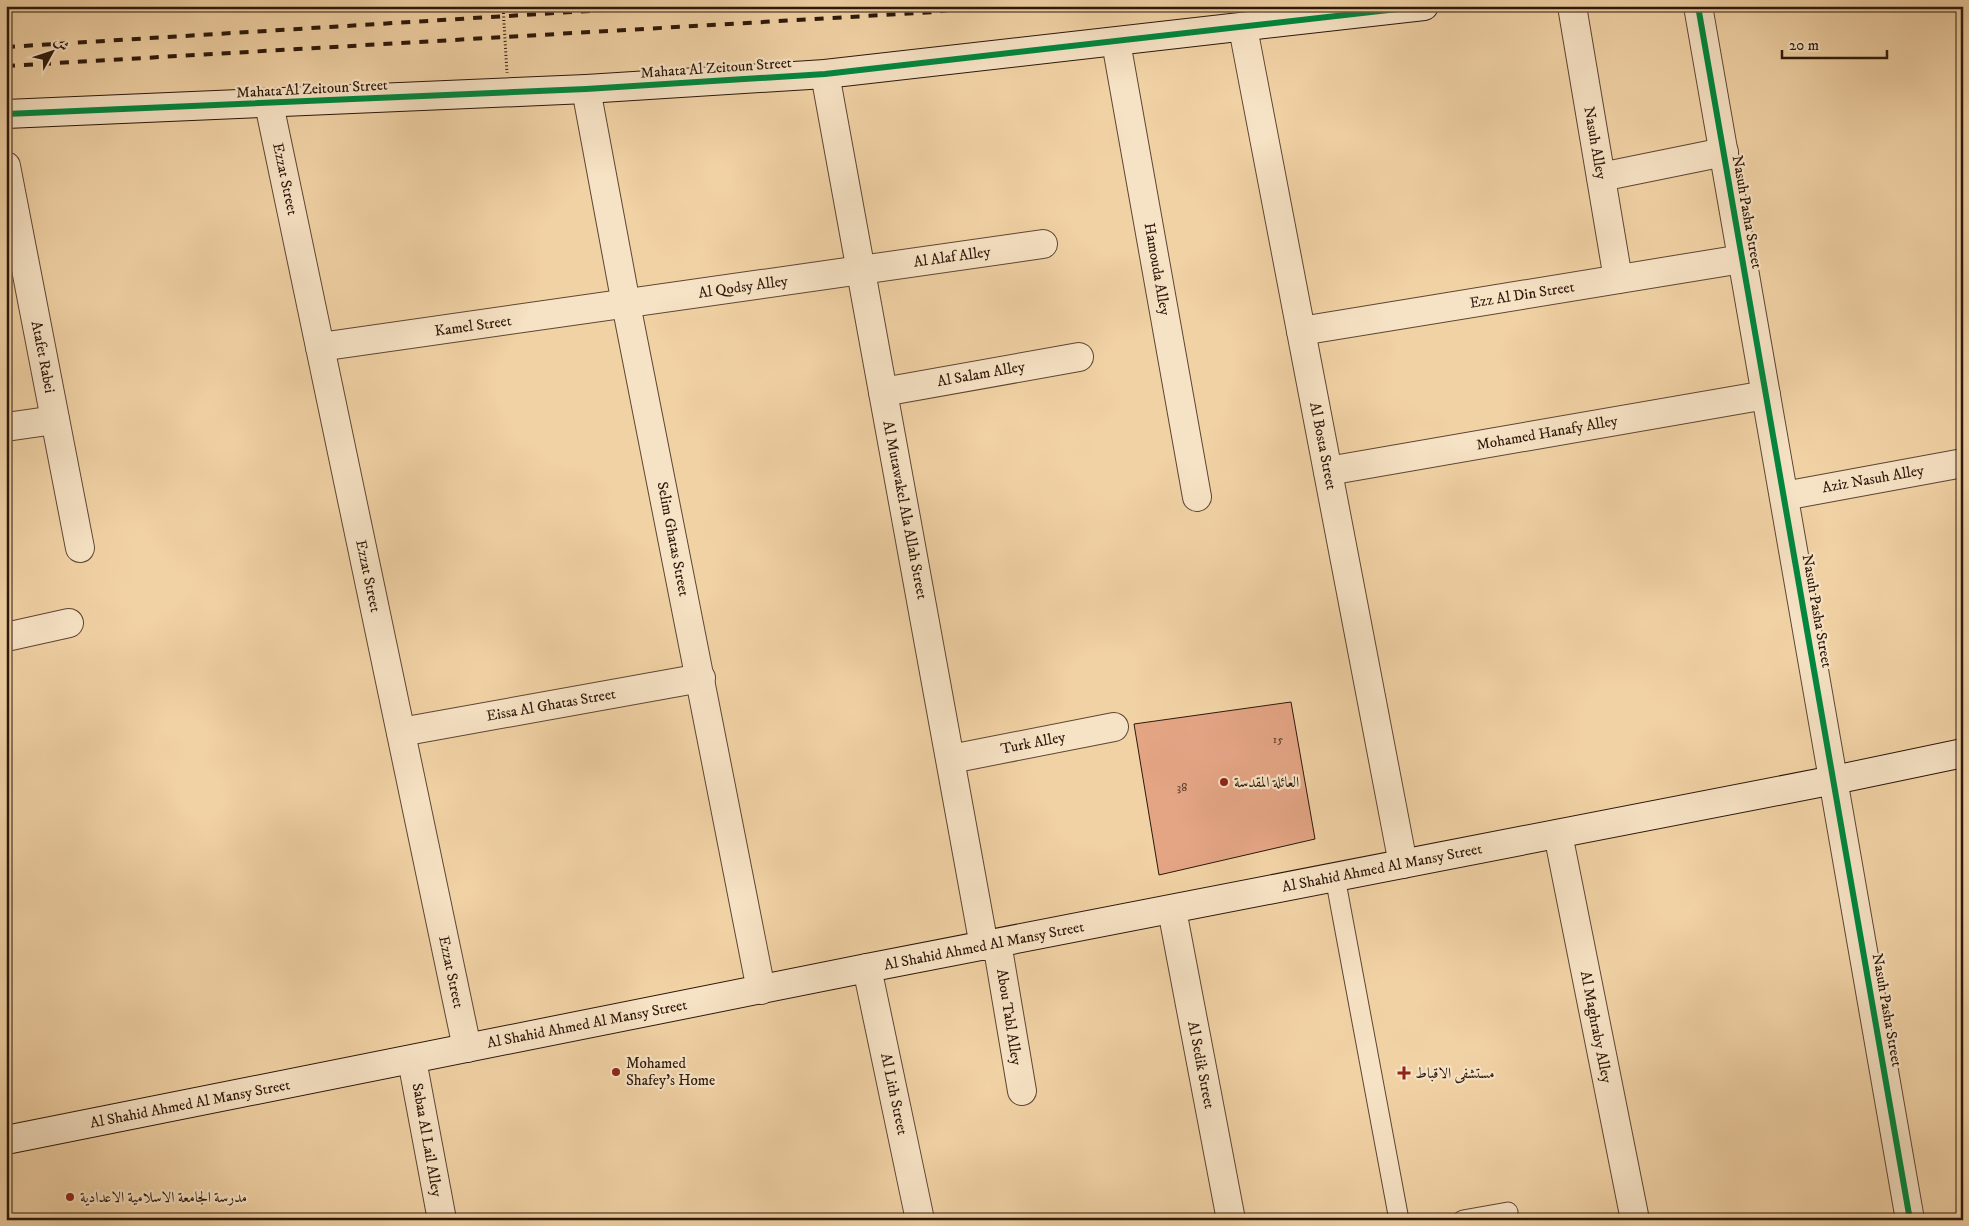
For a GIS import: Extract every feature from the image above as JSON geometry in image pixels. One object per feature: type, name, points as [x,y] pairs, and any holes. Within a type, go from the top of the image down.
[{"type":"street","name":"Mahata Al Zeitoun Street","points":[[6,114],[586,89],[824,74],[1424,6]]},
{"type":"street","name":"Nasuh Alley","points":[[1572,6],[1618,279]]},
{"type":"street","name":"Nasuh Pasha Street","points":[[1698,6],[1834,780],[1906,1219]]},
{"type":"street","name":"Al Bosta Street","points":[[1243,28],[1403,864]]},
{"type":"street","name":"Hamouda Alley","points":[[1116,42],[1197,497]]},
{"type":"street","name":"Al Mutawakel Ala Allah Street","points":[[824,74],[951,760],[990,944]]},
{"type":"street","name":"Selim Ghatas Street","points":[[586,89],[626,304],[761,990]]},
{"type":"street","name":"Ezzat Street","points":[[269,104],[467,1048]]},
{"type":"street","points":[[1600,177],[1724,152]]},
{"type":"street","name":"Atafet Rabei","points":[[6,166],[80,548]]},
{"type":"street","name":"Al Alaf Alley","points":[[860,270],[1043,244]]},
{"type":"street","name":"Ezz Al Din Street","points":[[1301,331],[1742,259]]},
{"type":"street","name":"Al Qodsy Alley","points":[[626,304],[860,270]]},
{"type":"street","name":"Kamel Street","points":[[320,348],[626,304]]},
{"type":"street","name":"Al Salam Alley","points":[[883,392],[1079,357]]},
{"type":"street","name":"Mohamed Hanafy Alley","points":[[1328,471],[1766,395]]},
{"type":"street","points":[[6,427],[55,420]]},
{"type":"street","name":"Aziz Nasuh Alley","points":[[1784,496],[1963,463]]},
{"type":"street","points":[[6,637],[69,623]]},
{"type":"street","name":"Eissa Al Ghatas Street","points":[[401,732],[700,678]]},
{"type":"street","name":"Turk Alley","points":[[951,760],[1114,727]]},
{"type":"street","name":"Al Shahid Ahmed Al Mansy Street","points":[[6,1140],[868,968],[1172,910],[1963,753]]},
{"type":"street","name":"Al Maghraby Alley","points":[[1558,834],[1635,1220]]},
{"type":"street","name":"Al Sedik Street","points":[[1172,910],[1231,1220]]},
{"type":"street","name":"Abou Tabl Alley","points":[[990,944],[1022,1091]]},
{"type":"street","name":"Al Lith Street","points":[[868,968],[920,1220]]},
{"type":"street","name":"Sabaa Al Lail Alley","points":[[412,1060],[442,1220]]},
{"type":"lane","points":[[1335,877],[1399,1220]]},
{"type":"lane","points":[[1462,1220],[1508,1212]]},
{"type":"path","points":[[502,6],[507,73]]},
{"type":"building","name":"العائلة المقدسة","points":[[1291,702],[1315,839],[1159,875],[1134,724]]},
{"type":"railway","points":[[6,47],[669,6]]},
{"type":"railway","points":[[6,66],[935,12],[975,6]]},
{"type":"cycle path","points":[[6,114],[586,89],[825,74],[1424,6]]},
{"type":"cycle path","points":[[1698,6],[1910,1220]]},
{"type":"place","name":"العائلة المقدسة","points":[[1224,782]]},
{"type":"place","name":"Mohamed Shafey's Home","points":[[616,1072]]},
{"type":"place","name":"مستشفى الاقباط","points":[[1404,1073]]},
{"type":"place","name":"مدرسة الجامعة الاسلامية الاعدادية","points":[[70,1197]]}]
